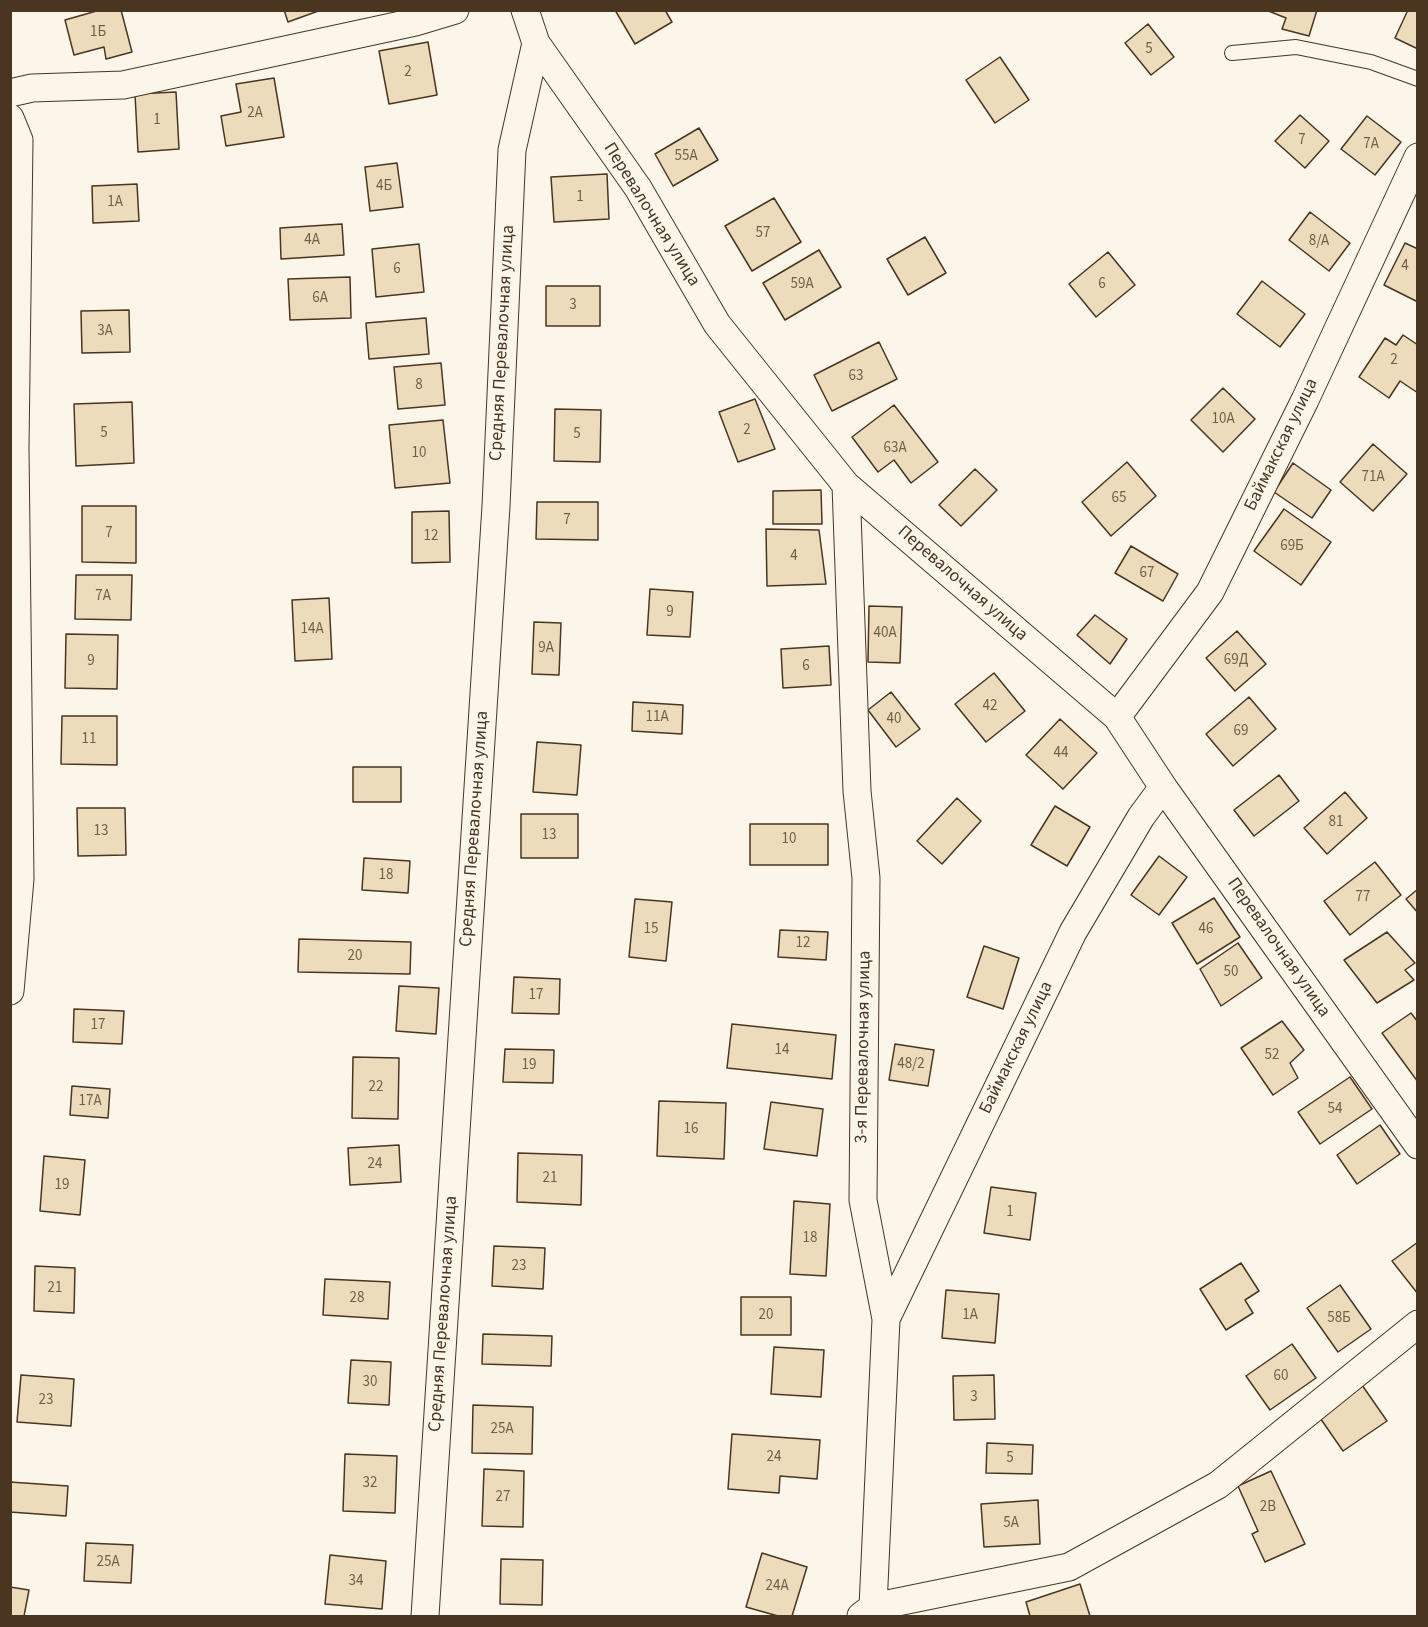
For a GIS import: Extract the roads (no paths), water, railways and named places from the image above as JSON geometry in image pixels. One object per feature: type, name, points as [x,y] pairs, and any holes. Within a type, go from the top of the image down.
[{"type":"street","points":[[10,93],[32,88],[123,85],[415,22],[455,10]]},
{"type":"street","name":"Перевалочная улица","points":[[525,10],[536,43],[638,188],[717,324],[846,485],[1117,717],[1163,787],[1418,1145]]},
{"type":"street","name":"Средняя Перевалочная улица","points":[[425,1617],[496,506],[512,150],[536,43]]},
{"type":"street","points":[[10,991],[15,879],[13,448],[15,129]]},
{"type":"street","name":"Баймакская улица","points":[[1117,717],[1210,592],[1305,400],[1418,157]]},
{"type":"street","name":"3-я Перевалочная улица","points":[[846,485],[857,779],[866,878],[863,1200],[885,1319],[871,1613]]},
{"type":"street","name":"Баймакская улица","points":[[885,1319],[1073,932],[1141,816],[1163,787]]},
{"type":"street","points":[[871,1613],[1069,1567],[1218,1485],[1418,1324]]},
{"type":"lane","points":[[1232,53],[1296,46],[1371,62],[1418,80]]}]
